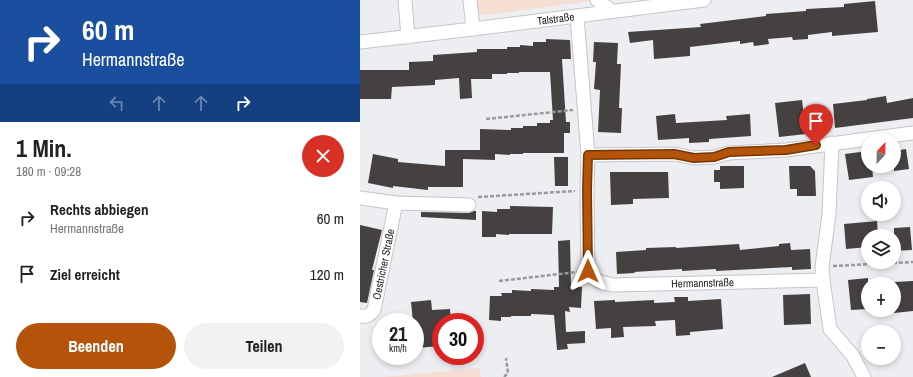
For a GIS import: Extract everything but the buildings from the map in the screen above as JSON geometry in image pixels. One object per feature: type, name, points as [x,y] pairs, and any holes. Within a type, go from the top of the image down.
[{"type":"street","points":[[405,0],[408,37]]},
{"type":"street","points":[[470,0],[473,29]]},
{"type":"street","points":[[597,0],[612,11]]},
{"type":"street","name":"Talstraße","points":[[360,42],[704,0]]},
{"type":"street","points":[[577,16],[588,155],[588,271]]},
{"type":"street","points":[[588,155],[674,154],[694,158],[714,157],[729,152],[786,150],[913,133]]},
{"type":"street","points":[[832,143],[829,214],[822,267],[823,280],[830,329],[853,356],[864,377]]},
{"type":"street","points":[[360,198],[396,203],[469,205]]},
{"type":"street","name":"Oestricher Straße","points":[[360,316],[366,317],[374,310],[396,203]]},
{"type":"street","name":"Hermannstraße","points":[[588,271],[591,277],[600,282],[613,285],[823,280]]},
{"type":"path","points":[[486,119],[584,109]]},
{"type":"path","points":[[469,205],[475,197],[587,190]]},
{"type":"path","points":[[822,267],[913,262]]},
{"type":"path","points":[[499,281],[588,271]]},
{"type":"path","points":[[504,377],[508,373],[506,358]]},
{"type":"shaded area","points":[[474,0],[599,0],[485,15],[475,11]]},
{"type":"shaded area","points":[[480,368],[481,377],[381,377]]},
{"type":"route","points":[[588,271],[588,155],[674,154],[694,158],[714,157],[729,152],[786,150],[816,145]]}]
